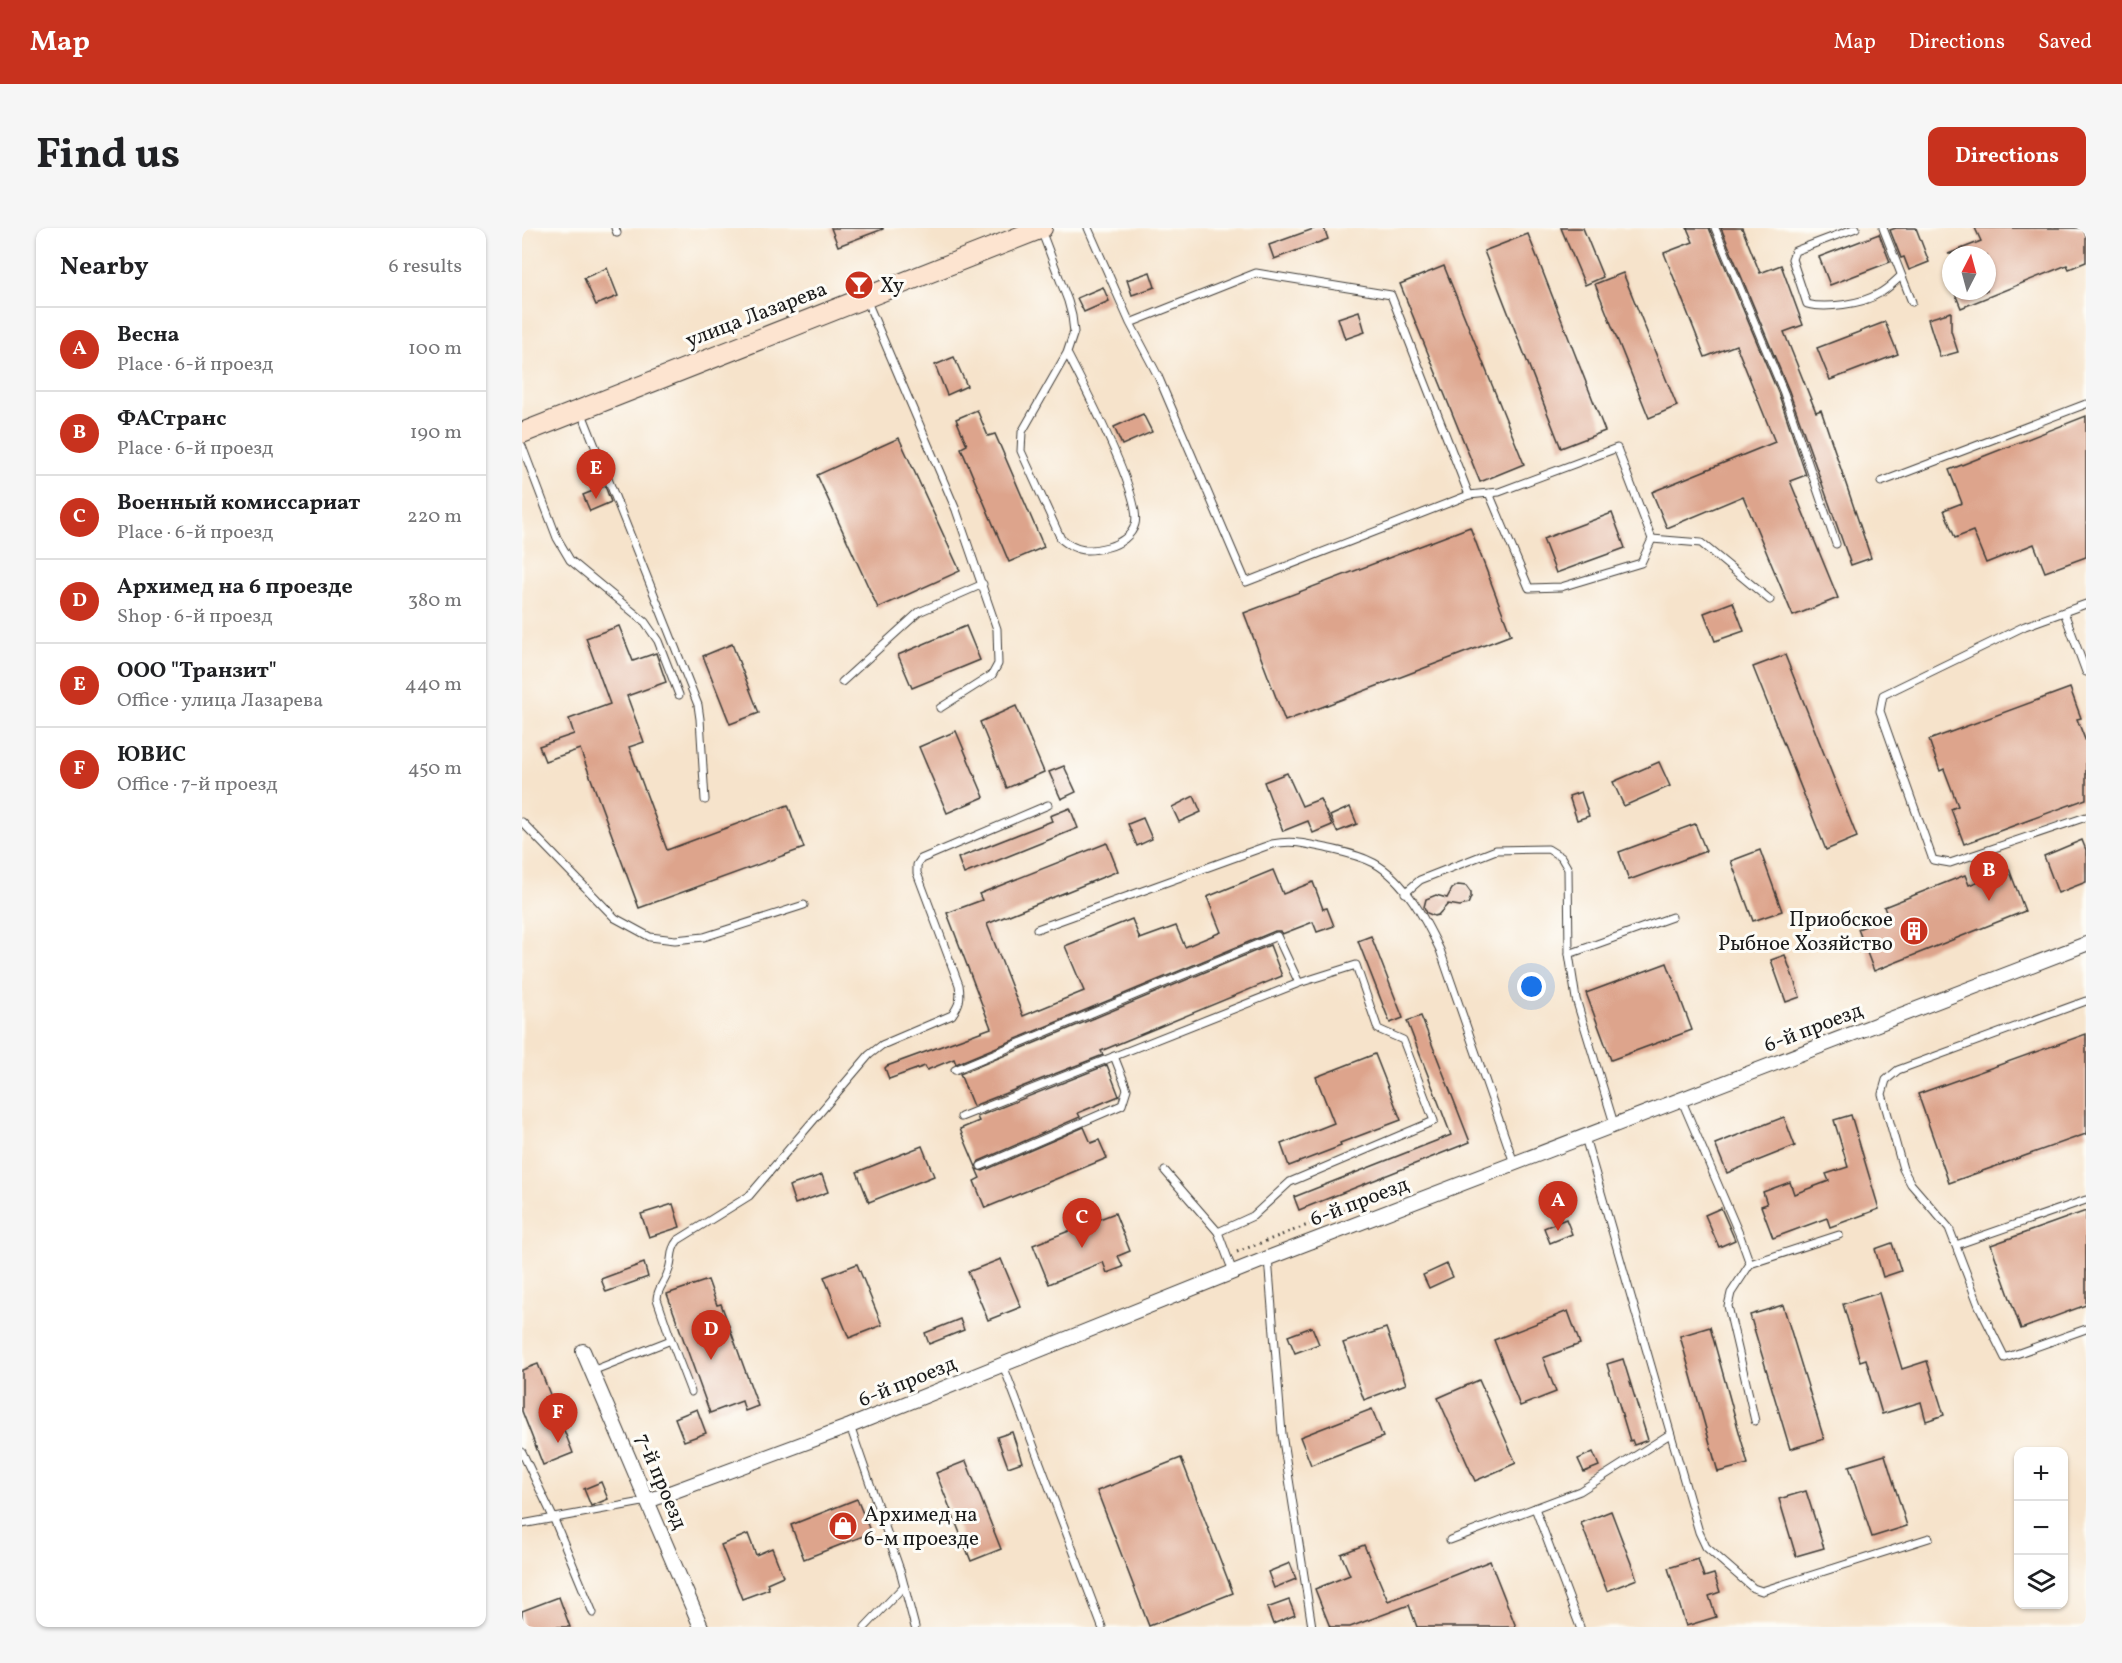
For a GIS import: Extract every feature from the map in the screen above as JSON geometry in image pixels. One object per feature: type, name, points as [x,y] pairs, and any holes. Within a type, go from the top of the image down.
[{"type":"main road","name":"улица Лазарева","points":[[522,433],[1041,228]]},
{"type":"street","name":"6-й проезд","points":[[648,1501],[850,1426],[1268,1258],[1514,1163],[1615,1127],[2086,944]]},
{"type":"street","name":"7-й проезд","points":[[583,1351],[701,1627]]},
{"type":"lane","points":[[1041,228],[1072,316],[1074,332],[1067,353],[1022,432],[1021,451],[1061,539],[1073,549],[1084,550],[1109,546],[1128,537],[1136,523],[1134,501],[1107,434],[1067,353]]},
{"type":"lane","points":[[1088,228],[1130,323],[1158,376],[1246,582],[1468,495],[1499,492],[1617,448],[1652,538],[1641,563],[1561,586],[1530,588],[1489,493]]},
{"type":"lane","points":[[1715,228],[1784,393],[1836,544]]},
{"type":"lane","points":[[1856,228],[1795,251],[1792,259],[1807,304],[1819,307],[1864,300],[1879,294],[1901,276]]},
{"type":"lane","points":[[1883,228],[1912,303]]},
{"type":"lane","points":[[1130,323],[1256,273],[1391,295],[1468,495]]},
{"type":"lane","points":[[865,297],[956,510],[997,630],[998,664],[992,675],[940,708]]},
{"type":"lane","points":[[1881,482],[2086,404]]},
{"type":"lane","points":[[580,410],[698,705],[705,800]]},
{"type":"lane","points":[[522,446],[557,538],[570,560],[645,622],[658,641],[679,695]]},
{"type":"lane","points":[[1652,538],[1701,543],[1770,600]]},
{"type":"lane","points":[[842,682],[919,612],[983,584]]},
{"type":"lane","points":[[2086,604],[2025,626],[1883,695],[1880,711],[1933,860],[1950,864],[2086,817]]},
{"type":"lane","points":[[2064,612],[2086,672]]},
{"type":"lane","points":[[691,1392],[657,1299],[657,1294],[669,1272],[671,1251],[678,1240],[749,1196],[869,1055],[882,1045],[952,1015],[959,1006],[961,997],[959,985],[917,873],[917,865],[921,859],[1048,805]]},
{"type":"lane","points":[[522,822],[615,918],[650,937],[675,940],[704,937],[804,905]]},
{"type":"lane","points":[[1037,929],[1272,843],[1290,841],[1352,854],[1375,864],[1390,875],[1405,893],[1427,923],[1440,950],[1514,1163]]},
{"type":"lane","points":[[1405,893],[1420,880],[1496,850],[1548,849],[1561,857],[1568,869],[1569,954],[1576,999],[1615,1127]]},
{"type":"lane","points":[[1569,954],[1672,917]]},
{"type":"lane","points":[[955,1070],[1277,936],[1299,983]]},
{"type":"lane","points":[[961,1117],[1299,983],[1356,965],[1378,1029],[1403,1040],[1434,1121],[1290,1182],[1253,1216],[1218,1232]]},
{"type":"lane","points":[[2086,1001],[1898,1070],[1886,1080],[1882,1094],[1903,1169],[1911,1184],[1949,1228],[1979,1306],[2005,1358],[2086,1329]]},
{"type":"lane","points":[[981,1166],[1122,1105],[1127,1089],[1114,1056]]},
{"type":"lane","points":[[1682,1101],[1740,1236],[1749,1264]]},
{"type":"lane","points":[[1585,1137],[1670,1434],[1699,1532],[1706,1547],[1752,1588],[1762,1591],[1929,1538]]},
{"type":"lane","points":[[1165,1171],[1218,1232],[1233,1272]]},
{"type":"lane","points":[[1956,1245],[2086,1200]]},
{"type":"lane","points":[[1755,1421],[1728,1305],[1731,1293],[1749,1264],[1839,1235]]},
{"type":"lane","points":[[1268,1258],[1282,1434],[1312,1627]]},
{"type":"lane","points":[[592,1371],[671,1340]]},
{"type":"lane","points":[[1003,1365],[1102,1627]]},
{"type":"lane","points":[[850,1426],[904,1586],[915,1627]]},
{"type":"lane","points":[[1450,1540],[1580,1491],[1670,1434]]},
{"type":"lane","points":[[522,1452],[553,1517],[593,1613]]},
{"type":"lane","points":[[522,1524],[648,1501]]},
{"type":"lane","points":[[1535,1508],[1580,1627]]},
{"type":"lane","points":[[865,1627],[904,1586]]},
{"type":"building","points":[[831,228],[883,228],[883,229],[838,246]]},
{"type":"building","points":[[1316,228],[1324,228],[1328,239],[1274,259],[1269,245]]},
{"type":"building","points":[[1561,228],[1583,228],[1603,277],[1585,285]]},
{"type":"building","points":[[1687,228],[1709,228],[1779,395],[1806,475],[1790,481],[1838,598],[1793,616],[1743,496],[1667,528],[1652,492],[1775,442],[1736,345],[1705,357],[1664,253],[1693,242]]},
{"type":"building","points":[[1721,228],[1742,228],[1760,273],[1781,265],[1803,325],[1784,332],[1816,412],[1821,410],[1871,558],[1851,565],[1789,391]]},
{"type":"building","points":[[1916,228],[1929,262],[1909,270],[1904,257],[1901,258],[1890,230]]},
{"type":"building","points":[[1975,228],[2083,228],[2086,236],[2086,262],[2069,269],[2067,265],[1996,294],[1996,246],[1968,246],[1981,241]]},
{"type":"building","points":[[1528,234],[1605,431],[1561,448],[1484,251]]},
{"type":"building","points":[[1879,234],[1890,262],[1830,285],[1819,257]]},
{"type":"building","points":[[1444,266],[1524,464],[1480,482],[1400,284]]},
{"type":"building","points":[[607,268],[618,296],[596,305],[584,278]]},
{"type":"building","points":[[1150,272],[1155,287],[1132,295],[1127,280]]},
{"type":"building","points":[[1623,273],[1677,406],[1649,418],[1595,284]]},
{"type":"building","points":[[1103,287],[1109,301],[1084,312],[1077,298]]},
{"type":"building","points":[[1958,300],[1981,300],[1961,308]]},
{"type":"building","points":[[1359,311],[1365,332],[1345,339],[1338,318]]},
{"type":"building","points":[[1951,312],[1951,331],[1958,352],[1940,357],[1928,319]]},
{"type":"building","points":[[1885,322],[1898,354],[1830,380],[1817,348]]},
{"type":"building","points":[[954,357],[967,386],[947,395],[935,365]]},
{"type":"building","points":[[977,410],[988,436],[995,434],[1044,547],[1009,562],[961,448],[967,445],[956,419]]},
{"type":"building","points":[[1143,414],[1152,432],[1122,445],[1114,427]]},
{"type":"building","points":[[2086,416],[2086,557],[2045,572],[2034,544],[1986,563],[1973,531],[1955,538],[1944,510],[1962,503],[1949,470]]},
{"type":"building","points":[[899,438],[960,571],[878,608],[817,475]]},
{"type":"building","points":[[605,486],[611,502],[590,511],[583,495]]},
{"type":"building","points":[[1612,513],[1625,548],[1556,573],[1543,539]]},
{"type":"building","points":[[1470,527],[1511,635],[1285,721],[1244,613]]},
{"type":"building","points":[[1733,602],[1744,631],[1715,641],[1704,613]]},
{"type":"building","points":[[619,626],[633,661],[656,653],[666,682],[627,696],[644,742],[629,747],[667,850],[788,805],[804,848],[639,908],[580,749],[545,761],[539,746],[574,734],[569,719],[610,704],[586,638]]},
{"type":"building","points":[[966,626],[980,660],[912,688],[898,655]]},
{"type":"building","points":[[732,644],[759,713],[730,724],[703,656]]},
{"type":"building","points":[[1785,655],[1857,837],[1826,850],[1753,667]]},
{"type":"building","points":[[2070,688],[2081,718],[2077,719],[2086,742],[2086,799],[1964,844],[1951,809],[1958,806],[1944,769],[1940,771],[1929,740]]},
{"type":"building","points":[[1016,706],[1044,772],[1007,788],[980,722]]},
{"type":"building","points":[[956,731],[984,797],[947,813],[919,747]]},
{"type":"building","points":[[1659,762],[1670,786],[1624,806],[1613,782]]},
{"type":"building","points":[[1064,766],[1076,792],[1061,799],[1049,772]]},
{"type":"building","points":[[1287,773],[1302,806],[1320,799],[1332,825],[1313,833],[1308,821],[1283,831],[1264,782]]},
{"type":"building","points":[[1581,792],[1589,816],[1577,820],[1569,796]]},
{"type":"building","points":[[1194,796],[1201,812],[1179,822],[1172,807]]},
{"type":"building","points":[[1350,807],[1357,824],[1337,832],[1330,816]]},
{"type":"building","points":[[1070,808],[1078,828],[964,874],[958,858],[1052,821],[1050,816]]},
{"type":"building","points":[[1143,818],[1152,839],[1137,846],[1128,824]]},
{"type":"building","points":[[1695,824],[1706,851],[1629,880],[1619,852]]},
{"type":"building","points":[[2082,840],[2086,850],[2086,882],[2058,893],[2044,856]]},
{"type":"building","points":[[1107,843],[1118,871],[987,924],[1023,1016],[1084,991],[1065,946],[1132,919],[1140,939],[1176,926],[1185,947],[1221,932],[1207,897],[1273,870],[1283,894],[1313,882],[1323,909],[1327,908],[1334,926],[1317,932],[1313,922],[1282,934],[1280,931],[1275,931],[956,1064],[954,1059],[927,1070],[925,1066],[889,1079],[885,1068],[887,1066],[991,1028],[947,913],[982,900],[979,894]]},
{"type":"building","points":[[1760,850],[1782,911],[1753,921],[1731,861]]},
{"type":"building","points":[[2009,869],[2025,911],[1874,971],[1858,929],[1888,917],[1884,907],[1965,875],[1969,885]]},
{"type":"building","points":[[1458,885],[1466,886],[1471,893],[1468,904],[1460,906],[1448,904],[1438,915],[1434,916],[1427,913],[1424,907],[1426,899],[1436,895],[1447,898],[1452,889]]},
{"type":"building","points":[[1371,936],[1403,1018],[1390,1023],[1358,941]]},
{"type":"building","points":[[1270,945],[1282,976],[1101,1051],[1103,1055],[973,1106],[960,1074]]},
{"type":"building","points":[[1785,955],[1800,997],[1786,1002],[1771,960]]},
{"type":"building","points":[[1667,963],[1692,1030],[1611,1060],[1586,993]]},
{"type":"building","points":[[1421,1016],[1470,1142],[1299,1210],[1294,1197],[1451,1135],[1407,1021]]},
{"type":"building","points":[[2086,1034],[2086,1134],[1949,1183],[1918,1094]]},
{"type":"building","points":[[1375,1054],[1401,1120],[1340,1143],[1341,1146],[1289,1166],[1281,1144],[1334,1123],[1316,1077]]},
{"type":"building","points":[[1107,1065],[1119,1096],[1078,1113],[1080,1117],[979,1161],[976,1167],[960,1129],[979,1121],[977,1117]]},
{"type":"building","points":[[1851,1115],[1879,1209],[1830,1227],[1827,1218],[1773,1238],[1761,1206],[1767,1204],[1763,1192],[1790,1182],[1794,1194],[1829,1181],[1826,1174],[1848,1167],[1834,1120]]},
{"type":"building","points":[[1784,1117],[1795,1146],[1727,1173],[1715,1144]]},
{"type":"building","points":[[1084,1127],[1091,1143],[1099,1140],[1107,1158],[985,1208],[974,1181],[980,1178],[976,1169],[983,1171]]},
{"type":"building","points":[[922,1146],[934,1176],[869,1202],[857,1172]]},
{"type":"building","points":[[822,1175],[828,1192],[795,1204],[789,1186]]},
{"type":"building","points":[[673,1204],[680,1227],[649,1237],[641,1214]]},
{"type":"building","points":[[1721,1208],[1735,1240],[1719,1247],[1705,1215]]},
{"type":"building","points":[[2086,1211],[2086,1305],[2021,1329],[1991,1245]]},
{"type":"building","points":[[1115,1213],[1130,1251],[1118,1256],[1123,1267],[1107,1273],[1103,1262],[1049,1284],[1033,1245]]},
{"type":"building","points":[[1566,1219],[1572,1234],[1550,1243],[1544,1228]]},
{"type":"building","points":[[1892,1243],[1901,1271],[1883,1277],[1875,1249]]},
{"type":"building","points":[[1001,1259],[1021,1307],[988,1320],[968,1272]]},
{"type":"building","points":[[644,1263],[648,1277],[606,1292],[601,1279]]},
{"type":"building","points":[[857,1264],[882,1325],[849,1338],[824,1277]]},
{"type":"building","points":[[1447,1264],[1453,1277],[1429,1288],[1423,1275]]},
{"type":"building","points":[[708,1280],[717,1305],[721,1304],[758,1406],[745,1411],[742,1401],[710,1413],[667,1294]]},
{"type":"building","points":[[1879,1293],[1902,1369],[1927,1361],[1944,1415],[1926,1421],[1921,1402],[1882,1414],[1866,1359],[1860,1361],[1843,1304]]},
{"type":"building","points":[[1783,1305],[1824,1439],[1790,1449],[1750,1315]]},
{"type":"building","points":[[1568,1311],[1580,1344],[1543,1358],[1556,1392],[1520,1406],[1494,1340]]},
{"type":"building","points":[[960,1319],[964,1330],[929,1344],[925,1333]]},
{"type":"building","points":[[1312,1327],[1319,1344],[1295,1353],[1288,1336]]},
{"type":"building","points":[[1710,1327],[1748,1464],[1718,1472],[1680,1336]]},
{"type":"building","points":[[1386,1328],[1406,1384],[1364,1400],[1343,1343]]},
{"type":"building","points":[[1623,1359],[1648,1440],[1634,1445],[1632,1440],[1630,1441],[1607,1364]]},
{"type":"building","points":[[538,1364],[573,1453],[543,1465],[522,1411],[522,1370]]},
{"type":"building","points":[[1479,1380],[1516,1463],[1475,1481],[1438,1398]]},
{"type":"building","points":[[697,1409],[706,1433],[684,1441],[675,1418]]},
{"type":"building","points":[[1372,1409],[1383,1437],[1311,1465],[1300,1437]]},
{"type":"building","points":[[1012,1432],[1022,1462],[1008,1467],[997,1437]]},
{"type":"building","points":[[1593,1452],[1599,1466],[1584,1472],[1578,1459]]},
{"type":"building","points":[[1885,1455],[1907,1526],[1872,1537],[1849,1466]]},
{"type":"building","points":[[1181,1458],[1233,1593],[1149,1626],[1097,1491]]},
{"type":"building","points":[[966,1461],[1001,1549],[971,1561],[936,1473]]},
{"type":"building","points":[[601,1482],[608,1499],[591,1506],[584,1489]]},
{"type":"building","points":[[1806,1491],[1824,1548],[1796,1556],[1779,1499]]},
{"type":"building","points":[[857,1499],[871,1533],[804,1559],[791,1525]]},
{"type":"building","points":[[1611,1511],[1637,1579],[1607,1591],[1581,1523]]},
{"type":"building","points":[[748,1534],[756,1555],[772,1548],[783,1576],[767,1583],[769,1589],[742,1599],[721,1545]]},
{"type":"building","points":[[1364,1545],[1388,1601],[1490,1561],[1516,1627],[1417,1627],[1409,1605],[1350,1627],[1330,1627],[1315,1589],[1350,1575],[1341,1554]]},
{"type":"building","points":[[1698,1559],[1704,1577],[1714,1574],[1720,1592],[1709,1596],[1716,1617],[1686,1626],[1668,1568]]},
{"type":"building","points":[[1290,1563],[1296,1579],[1274,1588],[1268,1572]]},
{"type":"building","points":[[559,1597],[570,1627],[522,1627],[522,1611]]},
{"type":"building","points":[[1289,1600],[1295,1615],[1273,1624],[1267,1608]]},
{"type":"place","name":"Xy","points":[[859,285]]},
{"type":"place","name":"ООО \"Транзит\"","points":[[596,499]]},
{"type":"place","name":"ФАСтранс","points":[[1989,901]]},
{"type":"place","name":"Приобское Рыбное Хозяйство","points":[[1914,931]]},
{"type":"place","name":"Весна","points":[[1558,1231]]},
{"type":"place","name":"Военный комиссариат","points":[[1082,1248]]},
{"type":"place","name":"Архимед на 6 проезде","points":[[711,1360]]},
{"type":"place","name":"ЮВИС","points":[[558,1443]]},
{"type":"place","name":"Архимед на 6-м проезде","points":[[843,1526]]}]
